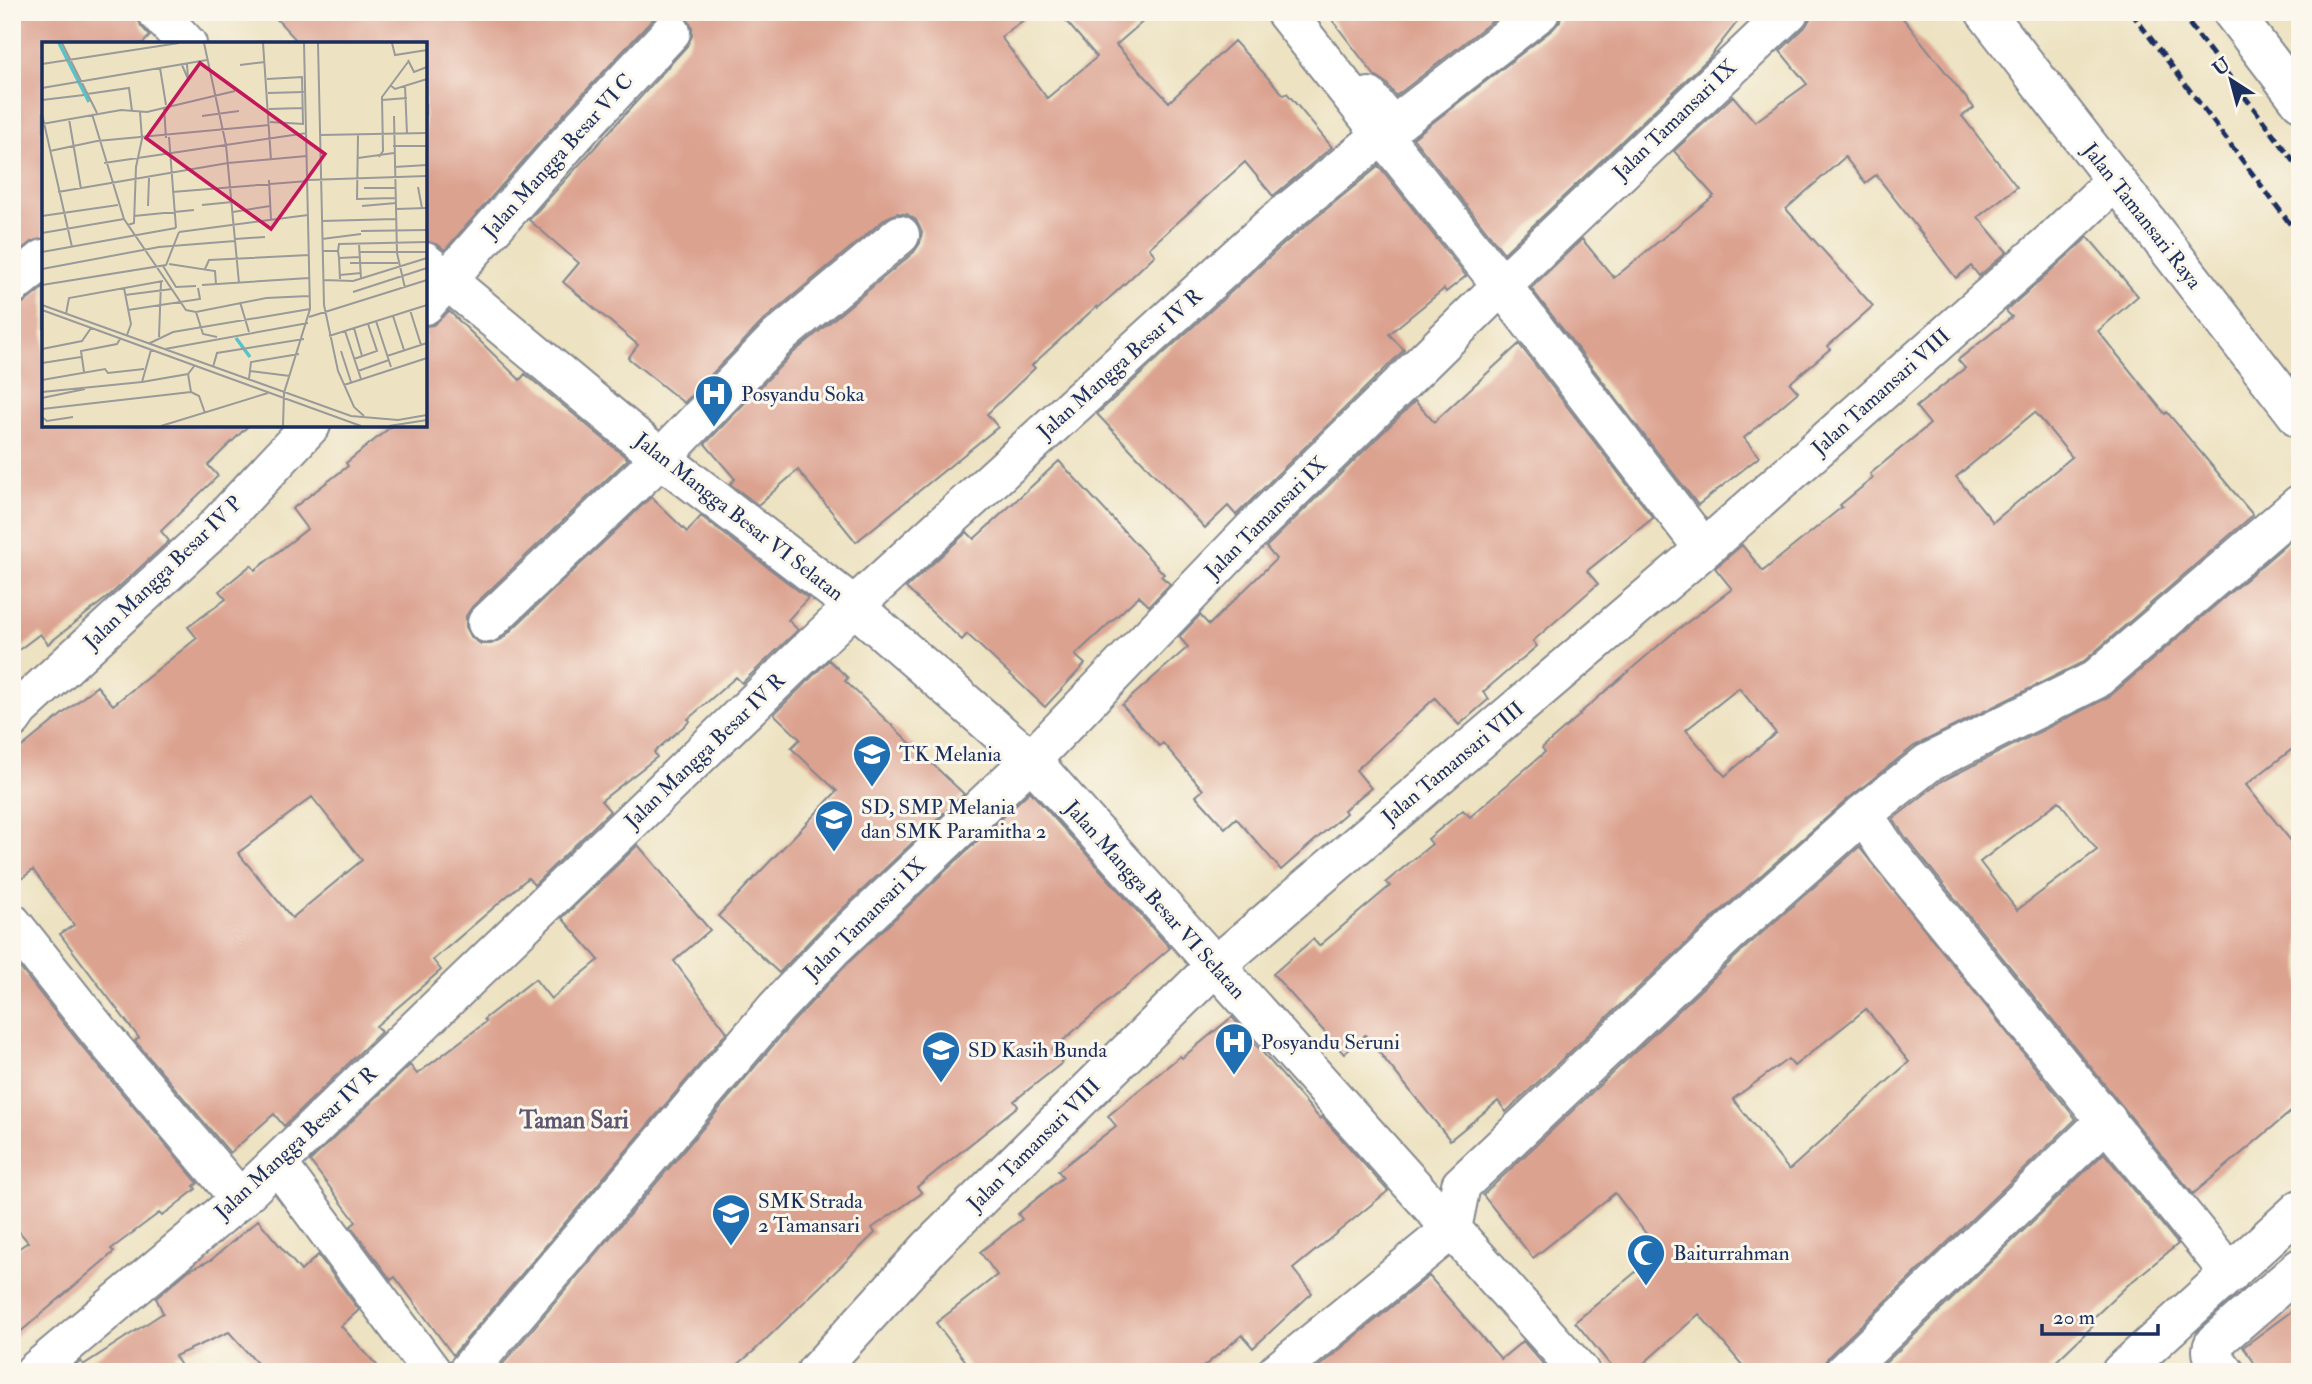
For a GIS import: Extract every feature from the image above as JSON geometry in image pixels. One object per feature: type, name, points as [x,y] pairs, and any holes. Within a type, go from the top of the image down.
[{"type":"street","points":[[157,12],[185,42]]},
{"type":"street","points":[[1284,12],[1387,131]]},
{"type":"street","points":[[1303,12],[1502,286],[1704,549]]},
{"type":"street","points":[[1387,131],[1541,12]]},
{"type":"street","name":"Jalan Tamansari IX","points":[[467,1372],[776,1008],[889,894],[1031,760],[1253,529],[1789,12]]},
{"type":"street","name":"Jalan Tamansari Raya","points":[[1985,12],[2300,419]]},
{"type":"street","points":[[2232,12],[2300,101]]},
{"type":"street","name":"Jalan Mangga Besar VI C","points":[[433,283],[671,32]]},
{"type":"street","name":"Jalan Mangga Besar IV R","points":[[34,1372],[240,1199],[854,606],[1272,225],[1387,131]]},
{"type":"street","name":"Jalan Tamansari VIII","points":[[816,1372],[930,1247],[1214,967],[1704,549],[2053,241],[2115,181]]},
{"type":"street","points":[[487,624],[661,458],[778,337],[900,235]]},
{"type":"street","points":[[12,285],[42,261]]},
{"type":"street","name":"Jalan Mangga Besar VI Selatan","points":[[433,283],[854,606],[1031,760],[1580,1372]]},
{"type":"street","name":"Jalan Mangga Besar IV P","points":[[12,719],[19,709],[208,535],[309,427]]},
{"type":"street","points":[[1277,1372],[1452,1229],[1461,1185],[1731,931],[1863,814],[1928,763],[2095,680],[2300,504]]},
{"type":"street","points":[[1863,814],[1888,851],[2230,1274]]},
{"type":"street","points":[[12,923],[99,1032],[240,1199]]},
{"type":"street","points":[[1844,1372],[2107,1120]]},
{"type":"street","points":[[277,1163],[432,1372]]},
{"type":"street","points":[[2121,1372],[2300,1209]]},
{"type":"street","points":[[2225,1372],[2211,1354],[2215,1342],[2300,1268]]},
{"type":"building","points":[[12,12],[136,12],[141,26],[150,36],[144,42],[42,42],[42,239],[31,242],[12,257]]},
{"type":"building","points":[[270,12],[663,12],[655,17],[565,113],[445,250],[427,242],[427,42],[298,42]]},
{"type":"building","points":[[679,12],[1034,12],[1001,37],[1047,98],[1097,57],[1058,12],[1154,12],[1116,45],[1169,102],[1234,41],[1284,95],[1287,93],[1332,147],[1273,196],[1245,162],[1149,248],[1155,255],[1032,365],[1035,368],[987,414],[998,427],[856,542],[798,470],[758,505],[730,484],[735,479],[705,444],[793,353],[914,252],[920,243],[922,232],[916,220],[907,214],[897,213],[886,218],[764,320],[684,403],[628,358],[638,345],[563,282],[579,263],[529,220],[687,46],[692,36],[692,26]]},
{"type":"building","points":[[1326,12],[1504,12],[1396,96],[1386,83],[1375,76]]},
{"type":"building","points":[[1561,12],[1745,12],[1709,58],[1504,253],[1413,138],[1553,29],[1560,21]]},
{"type":"building","points":[[1810,12],[1898,12],[1974,108],[1962,116],[2017,187],[1978,217],[2007,252],[1979,276],[1971,266],[1956,278],[1876,175],[1865,183],[1845,157],[1786,209],[1873,306],[1828,346],[1830,349],[1790,383],[1798,392],[1744,438],[1759,457],[1698,505],[1531,288],[1582,239],[1614,278],[1714,196],[1674,151],[1733,96],[1755,122],[1807,84],[1780,51],[1805,27],[1810,19]]},
{"type":"building","points":[[1379,166],[1466,276],[1446,292],[1444,289],[1389,334],[1404,350],[1236,515],[1228,506],[1205,528],[1097,414],[1286,242]]},
{"type":"building","points":[[2088,237],[2138,296],[2098,331],[2165,414],[2167,412],[2253,515],[2083,662],[1914,746],[1849,798],[1716,915],[1506,1112],[1498,1101],[1450,1140],[1365,1035],[1344,1054],[1273,974],[1313,939],[1319,946],[1390,886],[1386,882],[1432,844],[1428,839],[1463,810],[1470,817],[1545,752],[1542,748],[1579,714],[1673,633],[1732,589],[1715,568],[1742,545],[1763,571],[1842,507],[1840,505],[1873,478],[1870,474],[1930,424],[1916,407],[1965,368],[1958,360],[2012,317],[2006,311]],"holes":[[[2035,412],[2072,457],[1993,522],[1956,477]],[[1739,688],[1776,733],[1725,776],[1686,730]]]},
{"type":"building","points":[[42,289],[42,427],[247,427],[208,465],[218,476],[161,531],[169,541],[109,596],[48,644],[40,634],[12,655],[12,306],[25,302]]},
{"type":"building","points":[[449,311],[520,380],[525,374],[628,459],[472,607],[466,616],[466,627],[472,638],[481,644],[491,644],[502,639],[651,497],[687,532],[701,516],[808,598],[788,620],[798,630],[742,683],[736,677],[654,752],[657,757],[601,801],[610,811],[534,885],[528,878],[433,960],[441,970],[376,1026],[381,1032],[284,1126],[274,1114],[230,1153],[135,1041],[139,1038],[60,934],[74,925],[33,870],[12,886],[12,755],[97,686],[113,705],[197,638],[188,627],[226,599],[219,591],[251,565],[255,570],[307,529],[292,509],[348,466],[346,463],[391,427],[427,427],[427,326],[433,325]],"holes":[[[312,797],[362,860],[292,918],[238,853]]]},
{"type":"building","points":[[1519,344],[1653,518],[1587,571],[1598,584],[1533,641],[1537,646],[1483,692],[1489,699],[1459,725],[1435,698],[1356,770],[1371,788],[1281,870],[1236,818],[1225,828],[1196,796],[1203,790],[1163,743],[1159,746],[1122,705],[1188,647],[1179,637],[1200,615],[1209,625],[1276,559],[1266,547],[1415,401],[1434,422]]},
{"type":"building","points":[[1059,461],[1164,574],[1161,576],[1170,584],[1149,606],[1139,596],[1075,655],[1085,664],[1045,707],[967,634],[962,640],[906,588],[967,532],[974,539]]},
{"type":"building","points":[[2290,541],[2300,553],[2300,743],[2246,785],[2300,852],[2300,1104],[2193,1194],[1893,819],[1940,782],[2109,697]],"holes":[[[2059,801],[2097,850],[2017,910],[1980,862]]]},
{"type":"building","name":"SD, SMP Melania dan SMK Paramitha 2","points":[[829,660],[848,678],[845,681],[964,794],[819,931],[779,973],[718,916],[837,791],[791,748],[800,739],[774,714]]},
{"type":"building","points":[[1030,791],[1170,948],[1052,1050],[1062,1063],[1014,1101],[1018,1106],[917,1187],[922,1193],[872,1228],[875,1233],[729,1372],[496,1372],[792,1023],[849,962]]},
{"type":"building","points":[[638,845],[710,930],[674,961],[727,1032],[453,1355],[395,1277],[391,1280],[351,1226],[356,1222],[310,1161],[410,1065],[417,1074],[486,1022],[484,1019],[535,979],[551,999],[599,960],[562,918]]},
{"type":"building","points":[[1859,847],[2076,1119],[1829,1356],[1823,1365],[1823,1372],[1748,1372],[1699,1314],[1634,1372],[1616,1372],[1575,1322],[1660,1252],[1615,1193],[1533,1258],[1483,1195],[1746,947]],"holes":[[[1866,1009],[1909,1062],[1789,1170],[1733,1099],[1788,1059],[1794,1066]]]},
{"type":"building","points":[[12,958],[82,1046],[198,1183],[194,1186],[196,1189],[162,1216],[159,1213],[111,1249],[114,1252],[12,1339],[12,1253],[28,1242],[12,1223]]},
{"type":"building","points":[[1232,1017],[1320,1119],[1322,1117],[1388,1191],[1293,1269],[1312,1293],[1253,1348],[1242,1335],[1197,1372],[974,1372],[936,1323],[997,1275],[980,1252],[1022,1219],[1018,1214],[1063,1177],[1058,1171],[1116,1126],[1108,1116]]},
{"type":"building","points":[[2104,1153],[2178,1244],[2129,1284],[2090,1321],[2094,1325],[2045,1372],[1876,1372]]},
{"type":"building","points":[[258,1220],[301,1271],[318,1255],[359,1310],[341,1326],[383,1372],[265,1372],[229,1332],[175,1356],[185,1372],[68,1372],[81,1361],[83,1365],[163,1313],[156,1298],[189,1270],[211,1260]]},
{"type":"building","points":[[1429,1276],[1501,1359],[1523,1341],[1550,1372],[1312,1372]]},
{"type":"building","points":[[2300,1305],[2300,1372],[2261,1372],[2243,1347]]},
{"type":"railway","points":[[2131,12],[2300,237]]},
{"type":"railway","points":[[2180,12],[2300,169]]},
{"type":"place","name":"Posyandu Soka","points":[[714,428]]},
{"type":"place","name":"TK Melania","points":[[872,788]]},
{"type":"place","name":"SD, SMP Melania dan SMK Paramitha 2","points":[[834,853]]},
{"type":"place","name":"Posyandu Seruni","points":[[1234,1076]]},
{"type":"place","name":"SD Kasih Bunda","points":[[941,1084]]},
{"type":"place","name":"SMK Strada 2 Tamansari","points":[[731,1247]]},
{"type":"place","name":"Baiturrahman","points":[[1646,1287]]},
{"type":"district","name":"Taman Sari","points":[[574,1120]]}]
